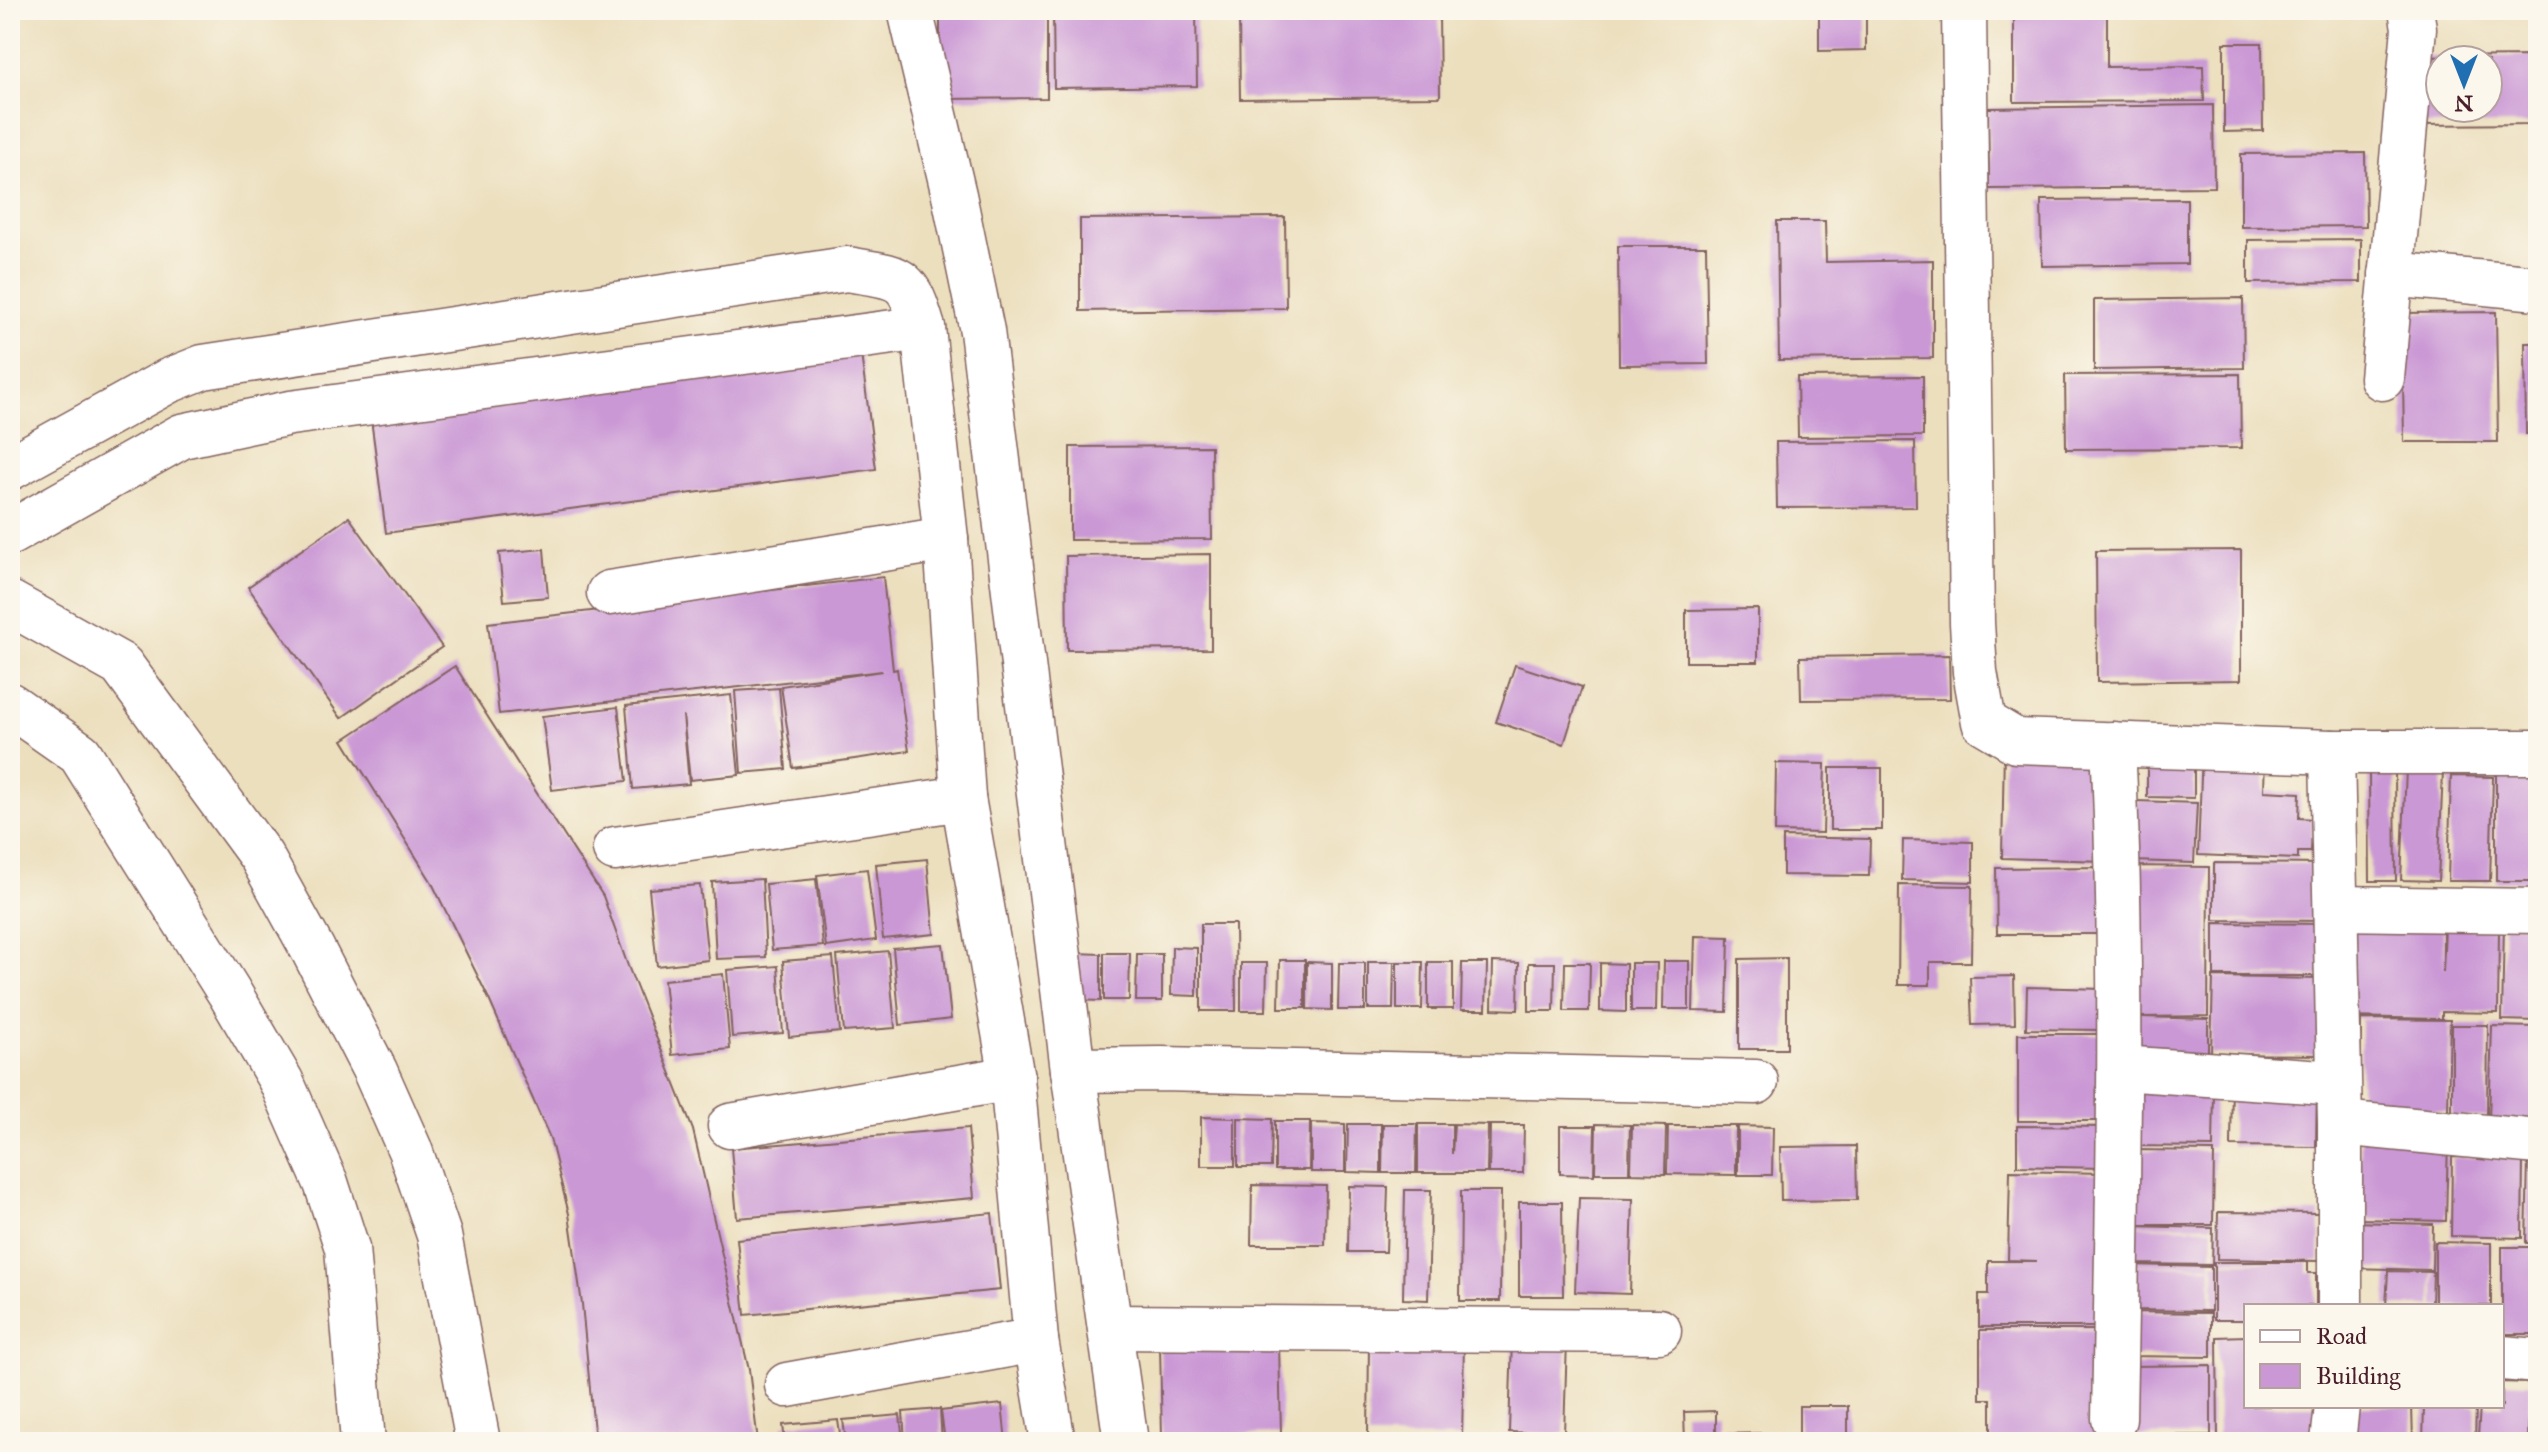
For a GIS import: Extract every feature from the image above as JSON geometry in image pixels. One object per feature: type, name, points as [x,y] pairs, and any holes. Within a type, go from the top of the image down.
[{"type":"street","points":[[910,10],[954,195],[982,331],[1073,1070],[1126,1442]]},
{"type":"street","points":[[1964,10],[1972,623],[1975,672],[1984,722],[2016,741],[2332,752],[2538,752]]},
{"type":"street","points":[[2382,378],[2414,28],[2411,10]]},
{"type":"street","points":[[10,468],[168,381],[203,367],[847,269],[886,275],[906,284],[914,298],[923,328],[946,539],[963,798],[1012,1078],[1036,1340],[1053,1442]]},
{"type":"street","points":[[2391,274],[2538,288]]},
{"type":"street","points":[[10,533],[182,436],[290,413],[923,328]]},
{"type":"street","points":[[609,593],[946,539]]},
{"type":"street","points":[[10,603],[121,665],[268,870],[313,950],[375,1071],[410,1150],[439,1235],[478,1442]]},
{"type":"street","points":[[10,705],[80,754],[281,1081],[326,1183],[347,1248],[363,1442]]},
{"type":"street","points":[[2113,744],[2119,872],[2120,1068],[2114,1419]]},
{"type":"street","points":[[2332,752],[2340,1304]]},
{"type":"street","points":[[615,849],[963,798]]},
{"type":"street","points":[[2336,908],[2538,911]]},
{"type":"street","points":[[2120,1068],[2339,1103],[2538,1142]]},
{"type":"street","points":[[1073,1070],[1161,1069],[1756,1082]]},
{"type":"street","points":[[730,1126],[1012,1078]]},
{"type":"street","points":[[1110,1327],[1659,1331]]},
{"type":"street","points":[[787,1385],[1036,1340]]},
{"type":"street","points":[[2504,1358],[2538,1361]]},
{"type":"street","points":[[2333,1442],[2337,1408]]},
{"type":"building","points":[[940,10],[1047,10],[1047,98],[940,99]]},
{"type":"building","points":[[1053,10],[1196,10],[1197,86],[1054,88]]},
{"type":"building","points":[[1819,10],[1866,10],[1866,50],[1819,51]]},
{"type":"building","points":[[1439,13],[1440,97],[1240,99],[1239,15]]},
{"type":"building","points":[[2107,13],[2107,67],[2203,66],[2204,101],[2014,102],[2014,14]]},
{"type":"building","points":[[2224,43],[2262,43],[2263,131],[2224,132]]},
{"type":"building","points":[[2504,56],[2538,56],[2538,124],[2418,125],[2418,57],[2424,57],[2424,124],[2504,124]]},
{"type":"building","points":[[2213,105],[2214,187],[1989,189],[1988,108]]},
{"type":"building","points":[[2365,153],[2366,226],[2241,227],[2241,154]]},
{"type":"building","points":[[2187,199],[2187,264],[2042,266],[2041,200]]},
{"type":"building","points":[[1285,217],[1286,308],[1080,311],[1080,219]]},
{"type":"building","points":[[1777,221],[1825,221],[1826,262],[1933,260],[1933,358],[1779,360]]},
{"type":"building","points":[[2361,239],[2361,282],[2248,283],[2248,240]]},
{"type":"building","points":[[1618,246],[1706,246],[1708,364],[1619,365]]},
{"type":"building","points":[[2243,298],[2244,368],[2094,370],[2094,300]]},
{"type":"building","points":[[2496,312],[2498,442],[2404,442],[2402,313]]},
{"type":"building","points":[[2525,343],[2538,343],[2538,434],[2526,434]]},
{"type":"building","points":[[861,354],[876,469],[386,533],[371,419]]},
{"type":"building","points":[[2240,374],[2241,448],[2066,449],[2065,375]]},
{"type":"building","points":[[1923,376],[1923,436],[1798,437],[1797,377]]},
{"type":"building","points":[[1915,441],[1916,507],[1777,508],[1776,442]]},
{"type":"building","points":[[1211,446],[1212,539],[1070,540],[1070,447]]},
{"type":"building","points":[[349,517],[442,647],[341,718],[248,587]]},
{"type":"building","points":[[544,549],[548,597],[504,601],[499,553]]},
{"type":"building","points":[[2241,550],[2241,680],[2097,682],[2096,551]]},
{"type":"building","points":[[1211,554],[1211,649],[1067,650],[1066,556]]},
{"type":"building","points":[[883,577],[893,670],[897,669],[909,751],[793,768],[781,686],[882,671],[499,714],[488,623]]},
{"type":"building","points":[[1758,609],[1758,662],[1686,662],[1686,610]]},
{"type":"building","points":[[1949,655],[1950,699],[1801,700],[1800,657]]},
{"type":"building","points":[[1515,665],[1582,687],[1564,744],[1496,722]]},
{"type":"building","points":[[455,666],[603,896],[693,1130],[749,1370],[758,1442],[595,1442],[582,1304],[569,1214],[550,1138],[488,997],[431,881],[343,740]]},
{"type":"building","points":[[779,688],[786,769],[741,773],[735,691]]},
{"type":"building","points":[[731,695],[739,775],[690,780],[683,715],[689,784],[633,789],[626,706]]},
{"type":"building","points":[[618,707],[627,781],[552,790],[542,716]]},
{"type":"building","points":[[2004,747],[2107,750],[2105,861],[2002,858]]},
{"type":"building","points":[[2202,751],[2265,754],[2264,791],[2300,793],[2299,818],[2313,819],[2311,852],[2298,852],[2298,859],[2198,855]]},
{"type":"building","points":[[1776,763],[1825,764],[1823,833],[1775,832]]},
{"type":"building","points":[[2147,765],[2194,765],[2194,798],[2147,797]]},
{"type":"building","points":[[1830,768],[1882,768],[1882,830],[1830,830]]},
{"type":"building","points":[[2406,770],[2443,771],[2438,881],[2401,880]]},
{"type":"building","points":[[2496,770],[2538,770],[2538,881],[2496,881]]},
{"type":"building","points":[[2369,771],[2395,771],[2396,881],[2370,881]]},
{"type":"building","points":[[2451,776],[2493,777],[2490,881],[2448,881]]},
{"type":"building","points":[[2136,801],[2197,803],[2194,863],[2133,861]]},
{"type":"building","points":[[1783,837],[1870,839],[1869,876],[1783,875]]},
{"type":"building","points":[[1903,840],[1973,842],[1973,882],[1902,880]]},
{"type":"building","points":[[927,859],[934,934],[883,939],[876,864]]},
{"type":"building","points":[[2214,863],[2325,864],[2324,921],[2214,920]]},
{"type":"building","points":[[2131,866],[2209,867],[2208,1016],[2142,1017],[2208,1019],[2208,1058],[2127,1057]]},
{"type":"building","points":[[2106,867],[2107,934],[1997,934],[1996,868]]},
{"type":"building","points":[[867,869],[876,940],[826,947],[817,875]]},
{"type":"building","points":[[762,879],[766,957],[716,959],[712,882]]},
{"type":"building","points":[[816,879],[823,946],[772,950],[766,884]]},
{"type":"building","points":[[700,885],[708,960],[657,966],[649,889]]},
{"type":"building","points":[[1899,885],[1972,886],[1971,962],[1930,962],[1930,985],[1898,985]]},
{"type":"building","points":[[2214,923],[2324,924],[2323,976],[2214,976]]},
{"type":"building","points":[[1201,924],[1235,924],[1236,1011],[1201,1011]]},
{"type":"building","points":[[2348,924],[2443,926],[2443,972],[2445,928],[2499,929],[2498,1013],[2442,1012],[2442,1019],[2346,1017]]},
{"type":"building","points":[[2504,924],[2538,925],[2538,1021],[2502,1020]]},
{"type":"building","points":[[1695,936],[1729,937],[1727,1012],[1693,1011]]},
{"type":"building","points":[[943,944],[951,1019],[900,1025],[893,948]]},
{"type":"building","points":[[1172,947],[1197,948],[1197,996],[1171,995]]},
{"type":"building","points":[[888,951],[895,1028],[844,1032],[837,956]]},
{"type":"building","points":[[1076,953],[1101,954],[1101,1001],[1075,1000]]},
{"type":"building","points":[[1104,953],[1130,953],[1129,1000],[1104,1000]]},
{"type":"building","points":[[1137,954],[1162,954],[1162,1001],[1136,1001]]},
{"type":"building","points":[[833,957],[840,1032],[789,1037],[783,961]]},
{"type":"building","points":[[1787,958],[1787,1049],[1739,1049],[1739,959]]},
{"type":"building","points":[[1280,960],[1305,960],[1305,1008],[1279,1008]]},
{"type":"building","points":[[1664,961],[1689,961],[1689,1009],[1663,1009]]},
{"type":"building","points":[[1307,962],[1332,963],[1332,1010],[1307,1009]]},
{"type":"building","points":[[1368,962],[1394,962],[1393,1009],[1368,1009]]},
{"type":"building","points":[[1397,962],[1423,962],[1422,1009],[1397,1009]]},
{"type":"building","points":[[1428,962],[1453,962],[1453,1009],[1428,1009]]},
{"type":"building","points":[[1493,962],[1519,963],[1518,1010],[1492,1009]]},
{"type":"building","points":[[1241,963],[1267,963],[1266,1011],[1241,1011]]},
{"type":"building","points":[[1339,963],[1365,963],[1365,1010],[1338,1010]]},
{"type":"building","points":[[1462,963],[1487,963],[1486,1010],[1461,1010]]},
{"type":"building","points":[[1529,963],[1555,963],[1554,1011],[1529,1011]]},
{"type":"building","points":[[1565,963],[1590,963],[1589,1011],[1564,1011]]},
{"type":"building","points":[[1600,963],[1626,964],[1626,1012],[1600,1011]]},
{"type":"building","points":[[1631,963],[1657,963],[1656,1011],[1631,1011]]},
{"type":"building","points":[[778,966],[783,1033],[732,1037],[727,970]]},
{"type":"building","points":[[723,974],[730,1049],[672,1055],[664,980]]},
{"type":"building","points":[[2014,976],[2015,1024],[1972,1025],[1970,977]]},
{"type":"building","points":[[2213,977],[2323,979],[2322,1055],[2211,1054]]},
{"type":"building","points":[[2027,987],[2103,989],[2102,1030],[2026,1029]]},
{"type":"building","points":[[2361,1019],[2450,1020],[2448,1111],[2360,1110]]},
{"type":"building","points":[[2452,1025],[2488,1025],[2487,1117],[2452,1117]]},
{"type":"building","points":[[2492,1026],[2538,1027],[2538,1122],[2489,1121]]},
{"type":"building","points":[[2018,1034],[2104,1034],[2104,1121],[2018,1121]]},
{"type":"building","points":[[2232,1083],[2317,1084],[2316,1147],[2231,1146]]},
{"type":"building","points":[[2134,1091],[2214,1092],[2213,1147],[2134,1146]]},
{"type":"building","points":[[1201,1117],[1235,1118],[1235,1166],[1201,1166]]},
{"type":"building","points":[[1238,1118],[1272,1119],[1271,1167],[1238,1167]]},
{"type":"building","points":[[1275,1121],[1310,1121],[1309,1170],[1275,1170]]},
{"type":"building","points":[[1311,1123],[1345,1124],[1345,1172],[1311,1172]]},
{"type":"building","points":[[1348,1124],[1381,1124],[1381,1173],[1347,1172]]},
{"type":"building","points":[[1383,1124],[1417,1124],[1416,1173],[1382,1173]]},
{"type":"building","points":[[1418,1124],[1452,1124],[1452,1154],[1454,1124],[1488,1125],[1487,1173],[1418,1173]]},
{"type":"building","points":[[1596,1124],[1630,1125],[1629,1173],[1595,1173]]},
{"type":"building","points":[[1490,1125],[1524,1125],[1523,1173],[1489,1173]]},
{"type":"building","points":[[1632,1125],[1666,1126],[1665,1174],[1631,1173]]},
{"type":"building","points":[[1560,1126],[1595,1126],[1594,1175],[1560,1174]]},
{"type":"building","points":[[1668,1126],[1736,1126],[1736,1175],[1667,1174]]},
{"type":"building","points":[[1738,1126],[1773,1127],[1772,1175],[1738,1175]]},
{"type":"building","points":[[2017,1126],[2105,1127],[2104,1168],[2017,1166]]},
{"type":"building","points":[[968,1128],[974,1198],[737,1218],[731,1148]]},
{"type":"building","points":[[2361,1137],[2448,1138],[2446,1221],[2360,1219]]},
{"type":"building","points":[[1856,1146],[1857,1200],[1781,1201],[1780,1147]]},
{"type":"building","points":[[2133,1150],[2214,1151],[2213,1225],[2131,1225]]},
{"type":"building","points":[[2452,1157],[2523,1158],[2522,1238],[2451,1236]]},
{"type":"building","points":[[2528,1160],[2538,1161],[2538,1243],[2526,1243]]},
{"type":"building","points":[[2010,1171],[2103,1173],[2099,1327],[1979,1327],[1979,1294],[1988,1294],[1988,1261],[2037,1261],[2008,1260]]},
{"type":"building","points":[[1252,1185],[1326,1186],[1325,1245],[1251,1245]]},
{"type":"building","points":[[1349,1186],[1388,1187],[1386,1252],[1348,1252]]},
{"type":"building","points":[[1405,1190],[1431,1190],[1428,1300],[1403,1299]]},
{"type":"building","points":[[1461,1191],[1501,1191],[1500,1301],[1460,1301]]},
{"type":"building","points":[[1579,1198],[1633,1199],[1630,1294],[1575,1292]]},
{"type":"building","points":[[1519,1202],[1562,1202],[1563,1296],[1519,1296]]},
{"type":"building","points":[[2218,1212],[2320,1213],[2319,1261],[2217,1259]]},
{"type":"building","points":[[992,1213],[1000,1290],[745,1315],[737,1239]]},
{"type":"building","points":[[2349,1222],[2433,1224],[2432,1270],[2348,1268]]},
{"type":"building","points":[[2130,1226],[2213,1228],[2212,1265],[2130,1264]]},
{"type":"building","points":[[2435,1242],[2491,1243],[2491,1304],[2435,1304]]},
{"type":"building","points":[[2502,1247],[2538,1247],[2538,1334],[2504,1334]]},
{"type":"building","points":[[2214,1262],[2308,1262],[2308,1273],[2316,1273],[2316,1304],[2244,1304],[2244,1320],[2214,1320]]},
{"type":"building","points":[[2129,1265],[2211,1267],[2211,1311],[2127,1310]]},
{"type":"building","points":[[2388,1271],[2433,1272],[2432,1304],[2386,1304]]},
{"type":"building","points":[[2127,1312],[2211,1313],[2211,1357],[2126,1356]]},
{"type":"building","points":[[1980,1330],[2099,1330],[2098,1442],[1991,1441],[1991,1399],[1980,1399]]},
{"type":"building","points":[[2244,1336],[2244,1408],[2324,1408],[2325,1438],[2218,1439],[2217,1337]]},
{"type":"building","points":[[1512,1339],[1567,1340],[1564,1434],[1509,1432]]},
{"type":"building","points":[[1369,1342],[1464,1343],[1462,1438],[1368,1437]]},
{"type":"building","points":[[1279,1344],[1281,1434],[1162,1437],[1160,1347]]},
{"type":"building","points":[[2211,1365],[2211,1435],[2132,1436],[2131,1366]]},
{"type":"building","points":[[2504,1382],[2530,1383],[2528,1439],[2478,1437],[2480,1408],[2504,1408]]},
{"type":"building","points":[[1002,1404],[1006,1442],[945,1442],[941,1411]]},
{"type":"building","points":[[1799,1406],[1848,1406],[1848,1442],[1799,1442]]},
{"type":"building","points":[[2343,1408],[2412,1408],[2413,1442],[2343,1442]]},
{"type":"building","points":[[2424,1408],[2476,1408],[2475,1442],[2423,1442]]},
{"type":"building","points":[[940,1409],[942,1442],[905,1442],[903,1412]]},
{"type":"building","points":[[1716,1411],[1716,1434],[1769,1433],[1769,1442],[1685,1442],[1684,1412]]},
{"type":"building","points":[[900,1415],[903,1442],[846,1442],[843,1420]]},
{"type":"building","points":[[838,1420],[841,1442],[785,1442],[783,1425]]}]
